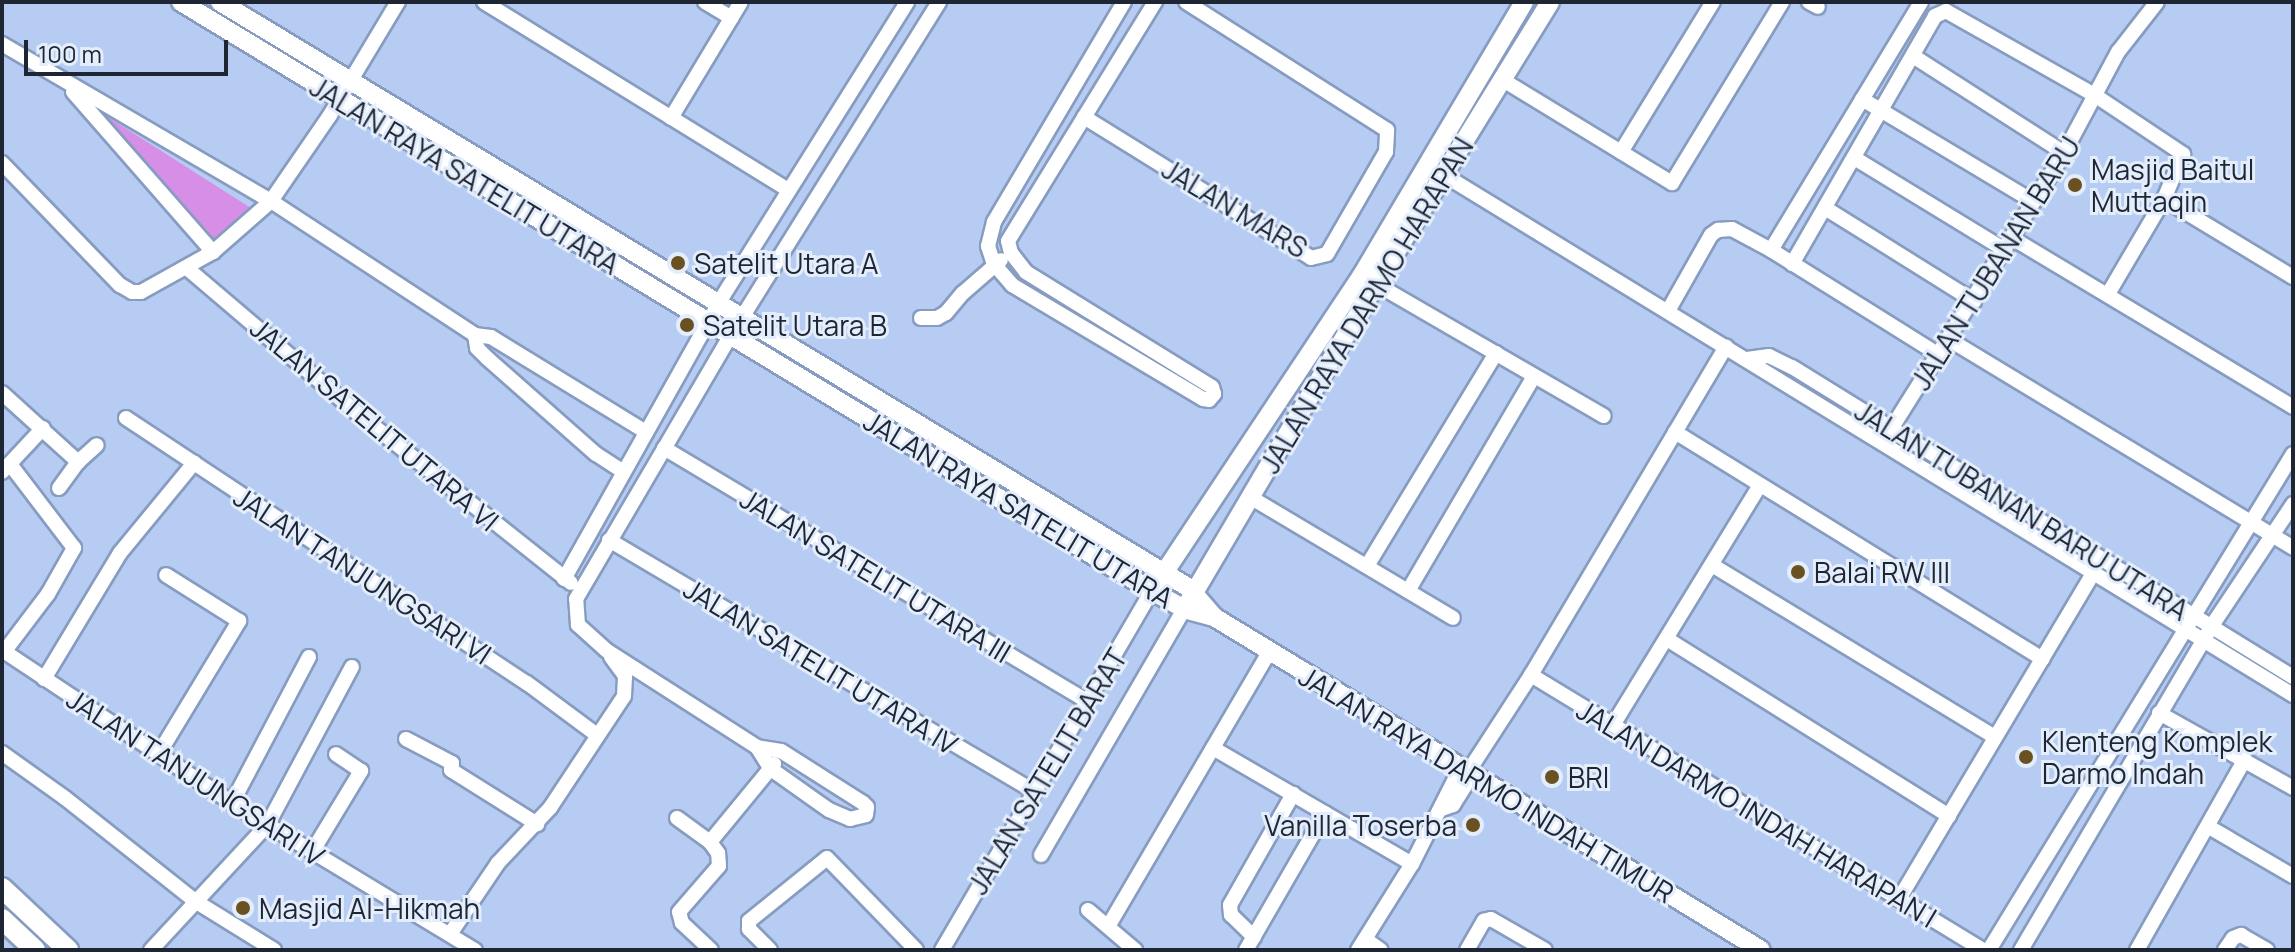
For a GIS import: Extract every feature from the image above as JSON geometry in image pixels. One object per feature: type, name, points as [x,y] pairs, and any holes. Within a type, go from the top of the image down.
[{"type":"main road","points":[[2,888],[68,950]]},
{"type":"main road","points":[[2,919],[35,950]]},
{"type":"street","name":"JALAN RAYA SATELIT UTARA","points":[[181,2],[1182,608]]},
{"type":"street","name":"JALAN RAYA SATELIT UTARA","points":[[220,2],[1192,590]]},
{"type":"street","points":[[2,163],[125,288],[141,292],[188,269],[213,252],[271,201],[339,100],[398,2]]},
{"type":"street","points":[[484,2],[788,190]]},
{"type":"street","points":[[705,2],[732,18]]},
{"type":"street","points":[[671,118],[741,2]]},
{"type":"street","points":[[564,579],[718,304],[907,2]]},
{"type":"street","points":[[757,747],[771,769],[841,816],[859,820],[866,815],[867,807],[863,803],[781,751],[757,747],[606,650],[578,625],[579,594],[731,335],[939,2]]},
{"type":"street","points":[[1124,2],[994,222],[988,246],[994,264],[1012,285],[1209,400],[1214,394],[1212,387],[1026,272],[1011,253],[1009,236],[1155,2]]},
{"type":"street","name":"JALAN MARS","points":[[1084,117],[1311,258],[1327,254],[1364,195],[1386,152],[1388,136],[1382,124],[1186,2]]},
{"type":"street","name":"JALAN RAYA DARMO HARAPAN","points":[[1155,593],[1362,275],[1524,2]]},
{"type":"street","name":"JALAN RAYA DARMO HARAPAN","points":[[1182,608],[1550,2]]},
{"type":"street","points":[[1621,152],[1713,2]]},
{"type":"street","points":[[1503,80],[1668,183],[1673,182],[1782,2]]},
{"type":"street","points":[[1771,250],[1921,2]]},
{"type":"street","name":"JALAN TUBANAN BARU","points":[[1891,429],[1950,340],[2064,153],[2118,52],[2157,2]]},
{"type":"street","points":[[1792,264],[1940,12],[1952,13],[2096,96],[2177,147],[2183,154],[2182,164],[2164,199],[2108,294]]},
{"type":"street","points":[[2,44],[64,83],[271,201],[475,335],[491,337],[646,432]]},
{"type":"street","points":[[1913,56],[2064,153]]},
{"type":"street","points":[[64,83],[213,252]]},
{"type":"street","points":[[1862,99],[2034,202]]},
{"type":"street","points":[[1856,159],[2009,244],[2108,294],[2293,407]]},
{"type":"street","points":[[1444,175],[2093,573],[2188,623],[2203,641],[2293,695]]},
{"type":"street","points":[[2164,199],[2293,277]]},
{"type":"street","points":[[1825,208],[1974,301]]},
{"type":"street","points":[[1668,311],[1711,235],[1718,230],[1732,229],[1939,355]]},
{"type":"street","points":[[921,318],[937,318],[946,313],[994,264],[1011,253]]},
{"type":"street","name":"JALAN SATELIT UTARA VI","points":[[188,269],[361,416],[579,594]]},
{"type":"street","points":[[1376,284],[1604,416]]},
{"type":"street","points":[[475,335],[477,348],[487,358],[596,454],[624,472]]},
{"type":"street","points":[[1950,340],[2293,548]]},
{"type":"street","points":[[1381,950],[1361,945],[1442,809],[1453,805],[1467,771],[1531,675],[1726,346]]},
{"type":"street","points":[[1367,566],[1496,353]]},
{"type":"street","name":"JALAN TUBANAN BARU UTARA","points":[[1747,359],[1774,356],[1984,487],[2188,623],[2211,627],[2293,677]]},
{"type":"street","points":[[1408,591],[1534,376]]},
{"type":"street","points":[[2,393],[78,462]]},
{"type":"street","name":"JALAN TANJUNGSARI VI","points":[[126,418],[597,735]]},
{"type":"street","points":[[3,651],[48,594],[74,548],[6,468],[43,428]]},
{"type":"street","points":[[1675,432],[2042,659]]},
{"type":"street","points":[[59,488],[78,462],[97,445]]},
{"type":"street","name":"JALAN SATELIT UTARA III","points":[[664,448],[1088,702]]},
{"type":"street","points":[[1986,950],[2293,454]]},
{"type":"street","points":[[44,679],[120,553],[194,463]]},
{"type":"street","points":[[1613,725],[1760,485]]},
{"type":"street","points":[[1976,501],[1984,487]]},
{"type":"street","points":[[1250,497],[1453,618]]},
{"type":"street","points":[[2021,950],[2211,627],[2293,504]]},
{"type":"street","name":"JALAN SATELIT UTARA IV","points":[[609,540],[1034,791]]},
{"type":"street","points":[[1712,565],[1995,737]]},
{"type":"street","points":[[1899,899],[2093,573]]},
{"type":"street","points":[[158,755],[239,621],[166,575]]},
{"type":"street","name":"JALAN RAYA DARMO INDAH TIMUR","points":[[1192,590],[1214,617]]},
{"type":"street","name":"JALAN SATELIT BARAT","points":[[942,950],[1034,791],[1155,593]]},
{"type":"street","points":[[1041,855],[1182,608]]},
{"type":"street","name":"JALAN RAYA DARMO INDAH TIMUR","points":[[1182,608],[1214,617],[1761,950]]},
{"type":"street","points":[[1667,639],[1949,816]]},
{"type":"street","points":[[450,934],[498,863],[537,824],[627,688],[625,676],[606,650]]},
{"type":"street","name":"JALAN TANJUNGSARI IV","points":[[3,651],[232,803],[475,950]]},
{"type":"street","points":[[1109,925],[1270,651]]},
{"type":"street","points":[[232,803],[309,657]]},
{"type":"street","points":[[151,950],[268,824],[352,667]]},
{"type":"street","name":"JALAN DARMO INDAH HARAPAN I","points":[[1531,675],[1986,950]]},
{"type":"street","points":[[2159,713],[2293,788]]},
{"type":"street","points":[[406,739],[452,763],[451,770],[537,824]]},
{"type":"street","points":[[1213,748],[1412,864]]},
{"type":"street","points":[[710,842],[771,769],[781,751]]},
{"type":"street","points":[[2,753],[65,798],[195,901],[274,950]]},
{"type":"street","points":[[312,852],[361,772],[336,754]]},
{"type":"street","points":[[2137,950],[2245,759]]},
{"type":"street","points":[[1293,794],[1230,905],[1231,915],[1250,944],[1325,813]]},
{"type":"street","points":[[677,818],[710,842],[718,853],[719,866],[679,915],[682,923],[711,950]]},
{"type":"street","points":[[2209,827],[2293,876]]},
{"type":"street","points":[[770,950],[749,929],[749,921],[827,858],[916,950]]},
{"type":"street","points":[[1088,910],[1135,950]]},
{"type":"street","points":[[1467,950],[1484,921],[1491,919],[1545,950]]},
{"type":"street","points":[[2225,950],[2233,938],[2241,935],[2267,950]]},
{"type":"shaded area","points":[[89,105],[257,212],[215,245]]},
{"type":"place","name":"Masjid Baitul Muttaqin","points":[[2075,185]]},
{"type":"place","name":"Satelit Utara A","points":[[678,263]]},
{"type":"place","name":"Satelit Utara B","points":[[687,325]]},
{"type":"place","name":"Balai RW III","points":[[1798,572]]},
{"type":"place","name":"Klenteng Komplek Darmo Indah","points":[[2026,757]]},
{"type":"place","name":"BRI","points":[[1552,777]]},
{"type":"place","name":"Vanilla Toserba","points":[[1473,825]]},
{"type":"place","name":"Masjid Al-Hikmah","points":[[243,908]]}]
